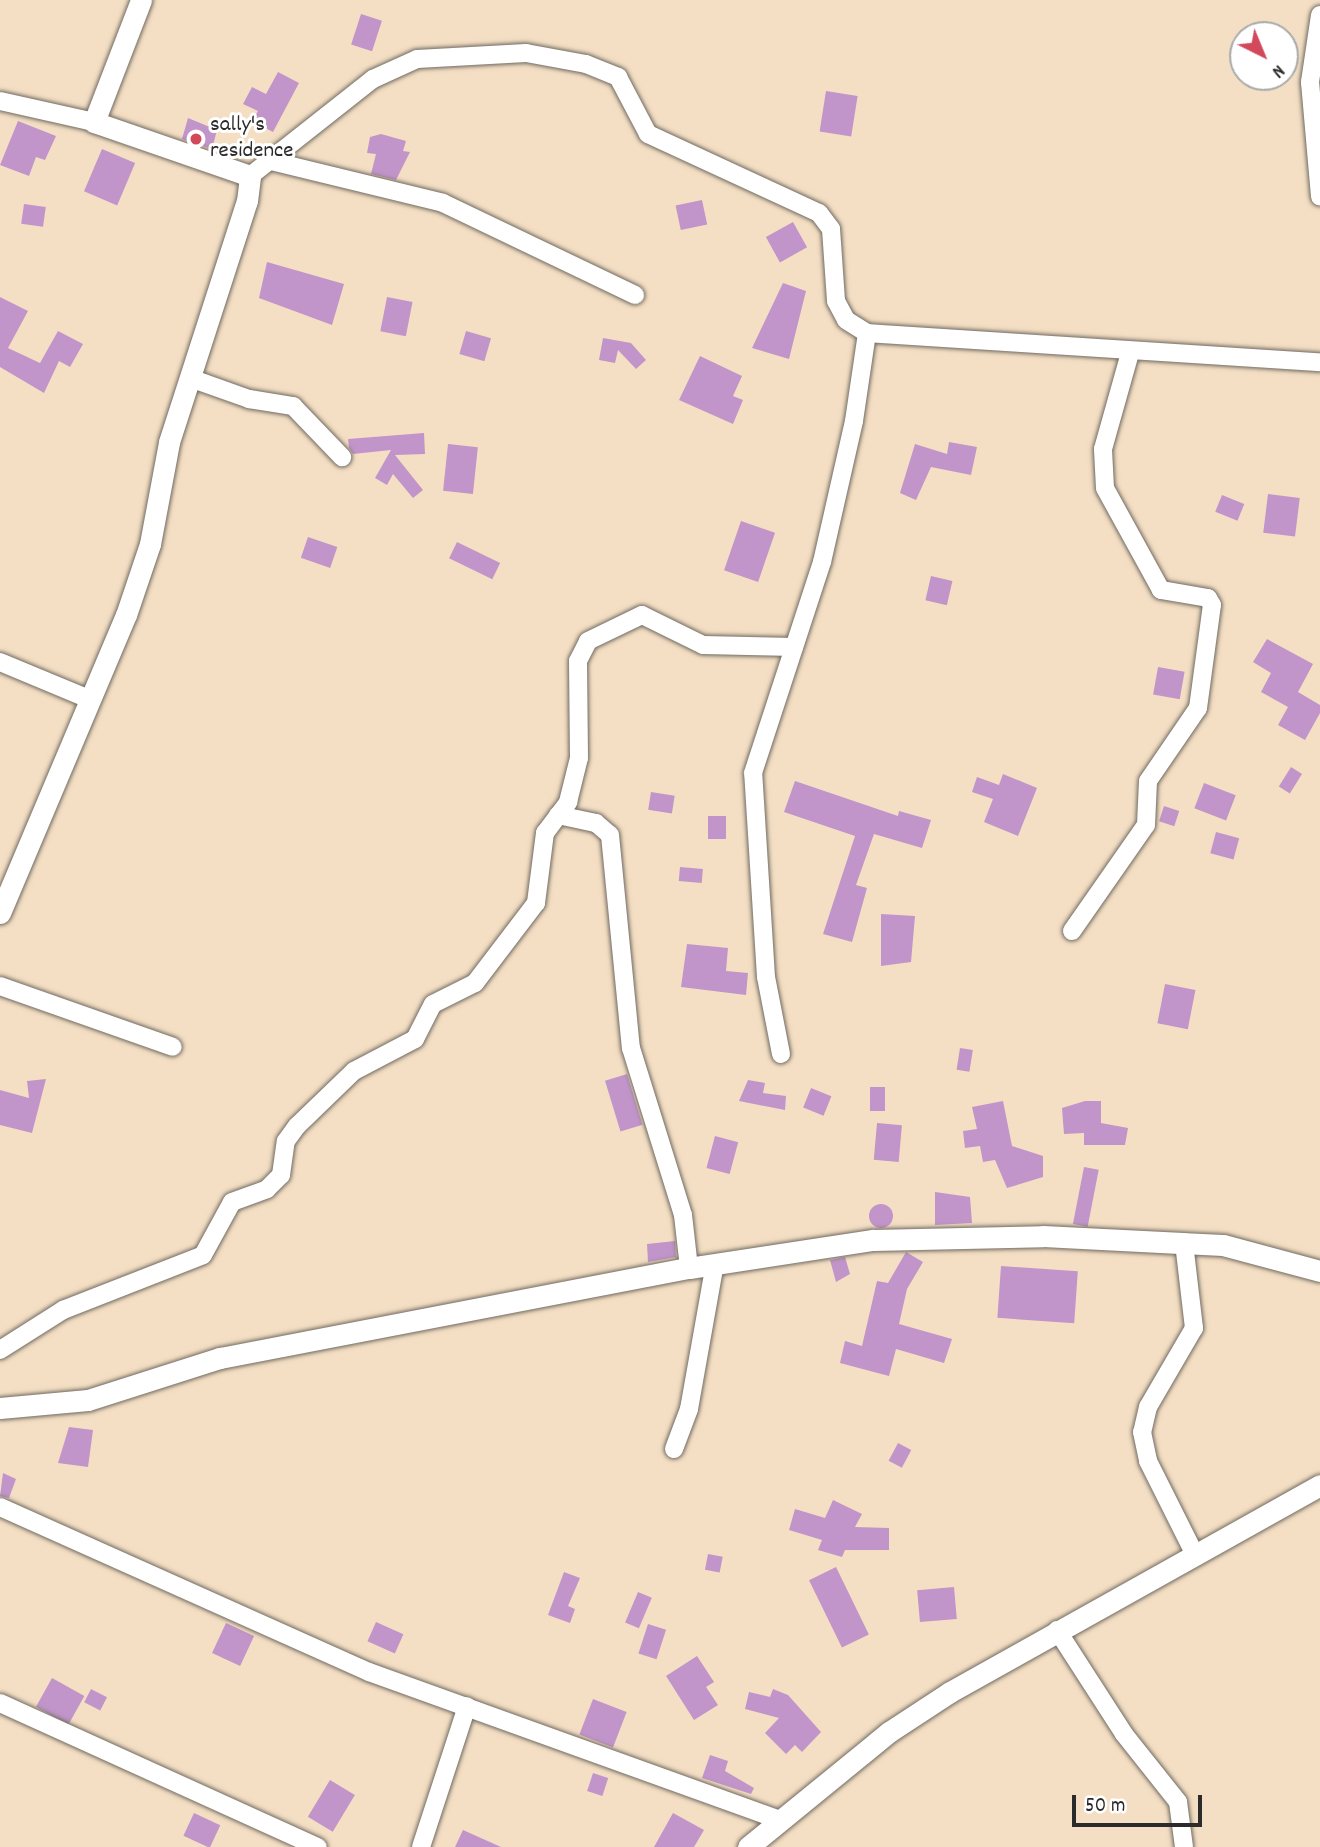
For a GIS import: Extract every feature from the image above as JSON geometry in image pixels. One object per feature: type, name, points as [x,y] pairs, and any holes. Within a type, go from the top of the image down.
[{"type":"street","points":[[94,122],[141,0]]},
{"type":"street","points":[[1320,16],[1310,82],[1320,197]]},
{"type":"street","points":[[0,913],[146,555],[190,378],[243,221],[250,176],[373,79],[417,59],[526,53],[586,64],[618,77],[648,134],[820,213],[831,229],[836,301],[846,320],[867,333],[1130,353],[1320,362]]},
{"type":"street","points":[[0,102],[94,122],[250,176]]},
{"type":"street","points":[[267,160],[443,203],[635,295]]},
{"type":"street","points":[[780,1054],[766,977],[752,803],[758,752],[794,647],[854,421],[867,333]]},
{"type":"street","points":[[1072,931],[1146,825],[1148,781],[1198,708],[1212,606],[1208,598],[1161,590],[1105,488],[1103,449],[1130,353]]},
{"type":"street","points":[[190,378],[299,409],[342,457]]},
{"type":"street","points":[[0,1350],[63,1310],[203,1255],[232,1202],[267,1189],[281,1175],[286,1141],[297,1126],[354,1071],[415,1039],[433,1004],[475,983],[536,903],[545,833],[568,802],[579,758],[580,653],[599,632],[642,615],[703,645],[794,647]]},
{"type":"street","points":[[0,662],[89,699]]},
{"type":"street","points":[[558,815],[596,823],[610,835],[631,1048],[683,1215],[689,1268]]},
{"type":"street","points":[[0,986],[173,1047]]},
{"type":"street","points":[[0,1408],[88,1400],[220,1358],[689,1268],[715,1268],[873,1240],[1043,1236],[1184,1243],[1269,1254],[1320,1271]]},
{"type":"street","points":[[1184,1243],[1194,1328],[1148,1407],[1142,1432],[1148,1461],[1195,1555]]},
{"type":"street","points":[[674,1449],[689,1409],[715,1268]]},
{"type":"street","points":[[748,1847],[916,1714],[1057,1630],[1320,1485]]},
{"type":"street","points":[[0,1507],[271,1632],[779,1820]]},
{"type":"street","points":[[1057,1630],[1124,1734],[1178,1802],[1184,1847]]},
{"type":"street","points":[[0,1703],[318,1847]]},
{"type":"street","points":[[421,1847],[467,1706]]},
{"type":"building","points":[[361,14],[382,21],[372,51],[351,44]]},
{"type":"building","points":[[278,72],[299,83],[273,132],[252,121],[258,111],[243,104],[252,87],[266,94]]},
{"type":"building","points":[[826,91],[858,96],[851,137],[820,131]]},
{"type":"building","name":"sally's residence","points":[[188,118],[217,130],[212,149],[182,139]]},
{"type":"building","points":[[18,121],[56,136],[45,160],[36,157],[29,176],[0,165]]},
{"type":"building","points":[[381,134],[406,141],[403,151],[410,152],[396,180],[371,174],[376,154],[367,153],[370,137]]},
{"type":"building","points":[[102,149],[135,163],[117,205],[84,191]]},
{"type":"building","points":[[702,200],[707,224],[681,230],[676,206]]},
{"type":"building","points":[[24,204],[46,207],[43,227],[21,224]]},
{"type":"building","points":[[793,222],[807,247],[780,262],[766,237]]},
{"type":"building","points":[[267,262],[344,284],[332,325],[259,298]]},
{"type":"building","points":[[783,283],[806,291],[789,359],[752,348]]},
{"type":"building","points":[[0,297],[28,311],[8,348],[40,363],[58,331],[83,344],[70,367],[59,361],[44,393],[0,367]]},
{"type":"building","points":[[387,297],[413,302],[406,336],[380,331]]},
{"type":"building","points":[[466,331],[491,338],[484,361],[459,354]]},
{"type":"building","points":[[603,338],[631,343],[646,360],[636,369],[618,350],[615,363],[599,360]]},
{"type":"building","points":[[700,356],[742,376],[733,396],[743,400],[733,424],[679,400]]},
{"type":"building","points":[[424,433],[425,454],[395,455],[423,490],[413,498],[393,474],[387,485],[375,478],[391,450],[353,454],[349,448],[348,439]]},
{"type":"building","points":[[949,442],[977,447],[971,475],[931,467],[916,500],[900,493],[915,444],[947,454]]},
{"type":"building","points":[[448,444],[478,447],[473,494],[443,491]]},
{"type":"building","points":[[1268,494],[1300,498],[1295,537],[1263,533]]},
{"type":"building","points":[[1222,495],[1244,504],[1238,521],[1215,512]]},
{"type":"building","points":[[741,521],[775,533],[758,582],[724,570]]},
{"type":"building","points":[[308,537],[337,547],[330,568],[301,558]]},
{"type":"building","points":[[457,542],[500,563],[492,579],[449,558]]},
{"type":"building","points":[[931,576],[952,581],[947,605],[925,600]]},
{"type":"building","points":[[1267,639],[1313,664],[1298,692],[1320,705],[1320,713],[1305,740],[1278,725],[1288,707],[1261,692],[1271,673],[1253,662]]},
{"type":"building","points":[[1158,667],[1185,672],[1180,699],[1153,695]]},
{"type":"building","points":[[1291,767],[1302,774],[1290,793],[1279,787]]},
{"type":"building","points":[[1003,774],[1037,788],[1018,836],[984,822],[993,799],[972,792],[977,777],[999,785]]},
{"type":"building","points":[[795,781],[898,816],[899,811],[931,820],[922,848],[874,834],[856,885],[867,888],[852,942],[823,934],[855,836],[784,812]]},
{"type":"building","points":[[1204,783],[1236,795],[1226,820],[1194,808]]},
{"type":"building","points":[[651,792],[675,796],[672,814],[648,810]]},
{"type":"building","points":[[1164,806],[1179,811],[1174,826],[1159,821]]},
{"type":"building","points":[[708,816],[726,816],[726,839],[708,839]]},
{"type":"building","points":[[1216,832],[1239,838],[1233,859],[1210,853]]},
{"type":"building","points":[[680,867],[703,869],[702,883],[679,881]]},
{"type":"building","points":[[881,914],[915,916],[911,962],[881,966]]},
{"type":"building","points":[[687,944],[728,948],[726,971],[748,973],[746,995],[681,987]]},
{"type":"building","points":[[1165,984],[1195,990],[1188,1029],[1157,1023]]},
{"type":"building","points":[[960,1048],[973,1050],[969,1072],[957,1070]]},
{"type":"building","points":[[627,1074],[642,1125],[621,1131],[605,1081]]},
{"type":"building","points":[[46,1079],[32,1133],[0,1125],[0,1090],[29,1098],[27,1081]]},
{"type":"building","points":[[748,1080],[765,1083],[763,1093],[786,1096],[785,1110],[739,1101]]},
{"type":"building","points":[[870,1087],[885,1087],[885,1111],[870,1111]]},
{"type":"building","points":[[811,1088],[831,1096],[824,1116],[803,1107]]},
{"type":"building","points":[[1003,1101],[1012,1146],[1043,1156],[1043,1177],[1007,1188],[995,1160],[983,1162],[980,1146],[965,1148],[963,1131],[977,1129],[972,1107]]},
{"type":"building","points":[[1085,1101],[1101,1101],[1101,1123],[1128,1128],[1125,1145],[1084,1145],[1084,1133],[1064,1134],[1062,1108]]},
{"type":"building","points":[[877,1123],[902,1125],[899,1162],[874,1160]]},
{"type":"building","points":[[715,1136],[738,1142],[730,1174],[706,1168]]},
{"type":"building","points":[[1084,1167],[1099,1170],[1088,1227],[1073,1224]]},
{"type":"building","points":[[935,1192],[970,1197],[972,1223],[935,1225]]},
{"type":"building","points":[[881,1204],[890,1207],[893,1216],[890,1225],[881,1228],[872,1225],[869,1216],[872,1207]]},
{"type":"building","points":[[675,1241],[676,1257],[648,1262],[647,1244]]},
{"type":"building","points":[[906,1252],[923,1262],[907,1289],[899,1324],[952,1339],[944,1363],[896,1349],[889,1376],[840,1363],[845,1341],[862,1346],[877,1281],[888,1283]]},
{"type":"building","points":[[845,1257],[850,1274],[836,1282],[830,1260]]},
{"type":"building","points":[[1001,1266],[1078,1271],[1074,1323],[997,1318]]},
{"type":"building","points":[[69,1427],[93,1430],[88,1467],[58,1463]]},
{"type":"building","points":[[898,1443],[911,1450],[902,1468],[889,1461]]},
{"type":"building","points":[[3,1473],[16,1479],[9,1498],[0,1496]]},
{"type":"building","points":[[833,1500],[862,1514],[855,1527],[889,1528],[889,1550],[845,1550],[842,1557],[818,1550],[822,1540],[789,1530],[795,1509],[825,1518]]},
{"type":"building","points":[[708,1554],[723,1557],[720,1573],[705,1570]]},
{"type":"building","points":[[836,1567],[869,1634],[842,1648],[809,1580]]},
{"type":"building","points":[[564,1572],[580,1578],[568,1606],[575,1609],[570,1623],[548,1615]]},
{"type":"building","points":[[954,1587],[957,1619],[920,1622],[917,1590]]},
{"type":"building","points":[[638,1592],[652,1598],[639,1628],[625,1622]]},
{"type":"building","points":[[376,1622],[403,1634],[395,1653],[367,1641]]},
{"type":"building","points":[[226,1623],[254,1636],[240,1666],[212,1653]]},
{"type":"building","points":[[648,1624],[666,1630],[656,1659],[638,1653]]},
{"type":"building","points":[[697,1656],[714,1682],[706,1687],[718,1705],[694,1720],[666,1676]]},
{"type":"building","points":[[52,1678],[84,1696],[68,1725],[36,1707]]},
{"type":"building","points":[[91,1689],[107,1697],[100,1711],[84,1702]]},
{"type":"building","points":[[773,1689],[788,1695],[821,1732],[802,1752],[795,1745],[786,1754],[765,1733],[779,1718],[745,1709],[749,1692],[770,1697]]},
{"type":"building","points":[[593,1699],[627,1712],[613,1747],[579,1734]]},
{"type":"building","points":[[710,1755],[728,1761],[725,1771],[754,1788],[751,1794],[702,1778]]},
{"type":"building","points":[[593,1773],[608,1778],[602,1796],[587,1791]]},
{"type":"building","points":[[330,1780],[355,1795],[333,1832],[308,1817]]},
{"type":"building","points":[[194,1813],[220,1825],[210,1847],[183,1836]]},
{"type":"building","points":[[673,1813],[704,1830],[694,1847],[654,1847]]},
{"type":"building","points":[[463,1830],[501,1847],[455,1847]]},
{"type":"place","name":"sally's residence","points":[[196,139]]}]
